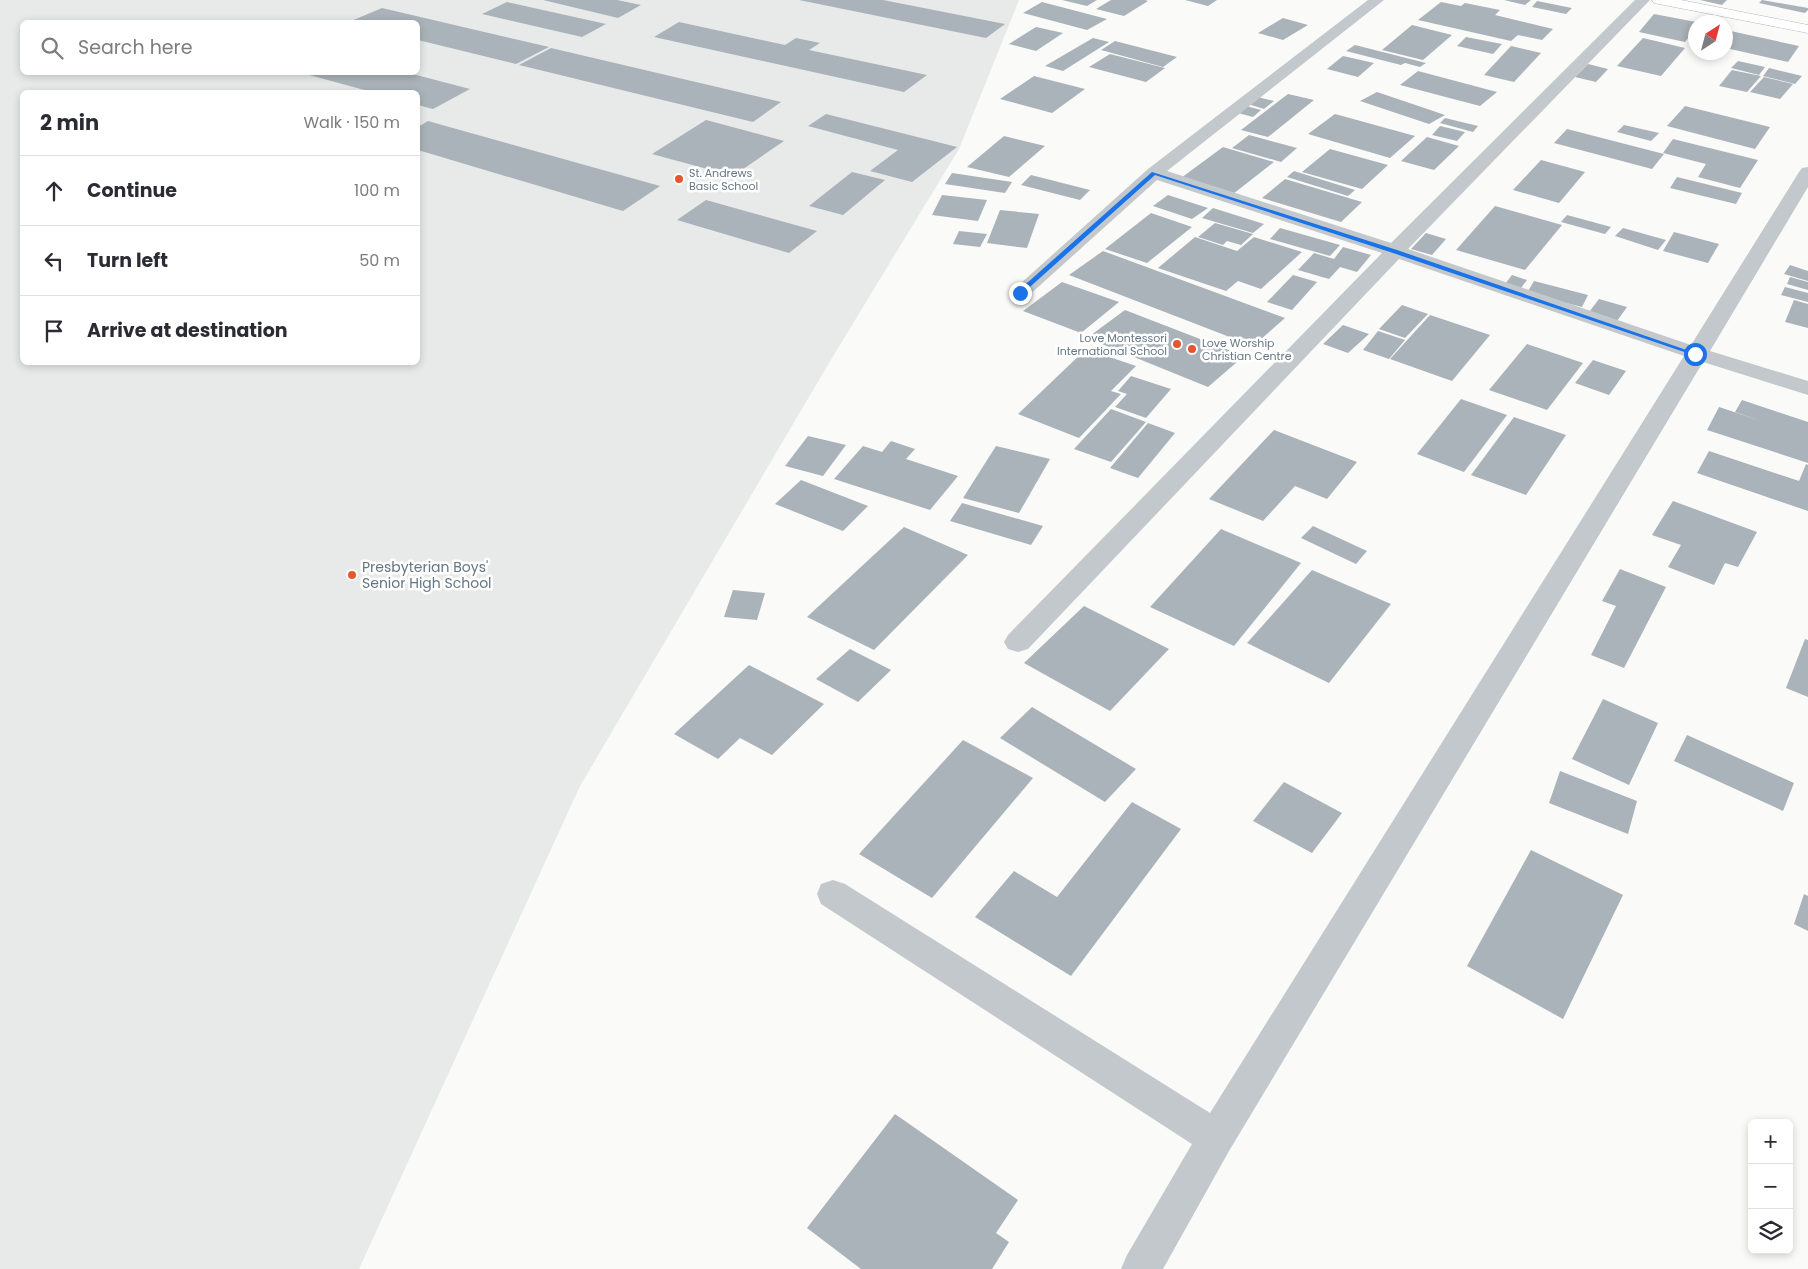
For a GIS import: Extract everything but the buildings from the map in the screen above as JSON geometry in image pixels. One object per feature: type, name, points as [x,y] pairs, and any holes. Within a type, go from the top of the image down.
[{"type":"street","points":[[1020,293],[1154,173],[1377,0]]},
{"type":"street","points":[[1018,642],[1395,251],[1643,0]]},
{"type":"street","points":[[1659,0],[1808,29]]},
{"type":"street","points":[[1141,1269],[1216,1138],[1808,172]]},
{"type":"street","points":[[1154,173],[1395,251],[1695,354],[1808,388]]},
{"type":"street","points":[[833,894],[1216,1138]]},
{"type":"shaded area","name":"Presbyterian Boys' Senior High School","points":[[0,0],[1019,0],[959,149],[829,363],[580,786],[359,1269],[0,1269]]},
{"type":"place","name":"St. Andrews Basic School","points":[[679,179]]},
{"type":"place","name":"Love Montessori International School","points":[[1177,344]]},
{"type":"place","name":"Love Worship Christian Centre","points":[[1192,349]]},
{"type":"place","name":"Presbyterian Boys' Senior High School","points":[[352,575]]},
{"type":"route","points":[[1020,293],[1154,173],[1395,251],[1695,354]]}]
